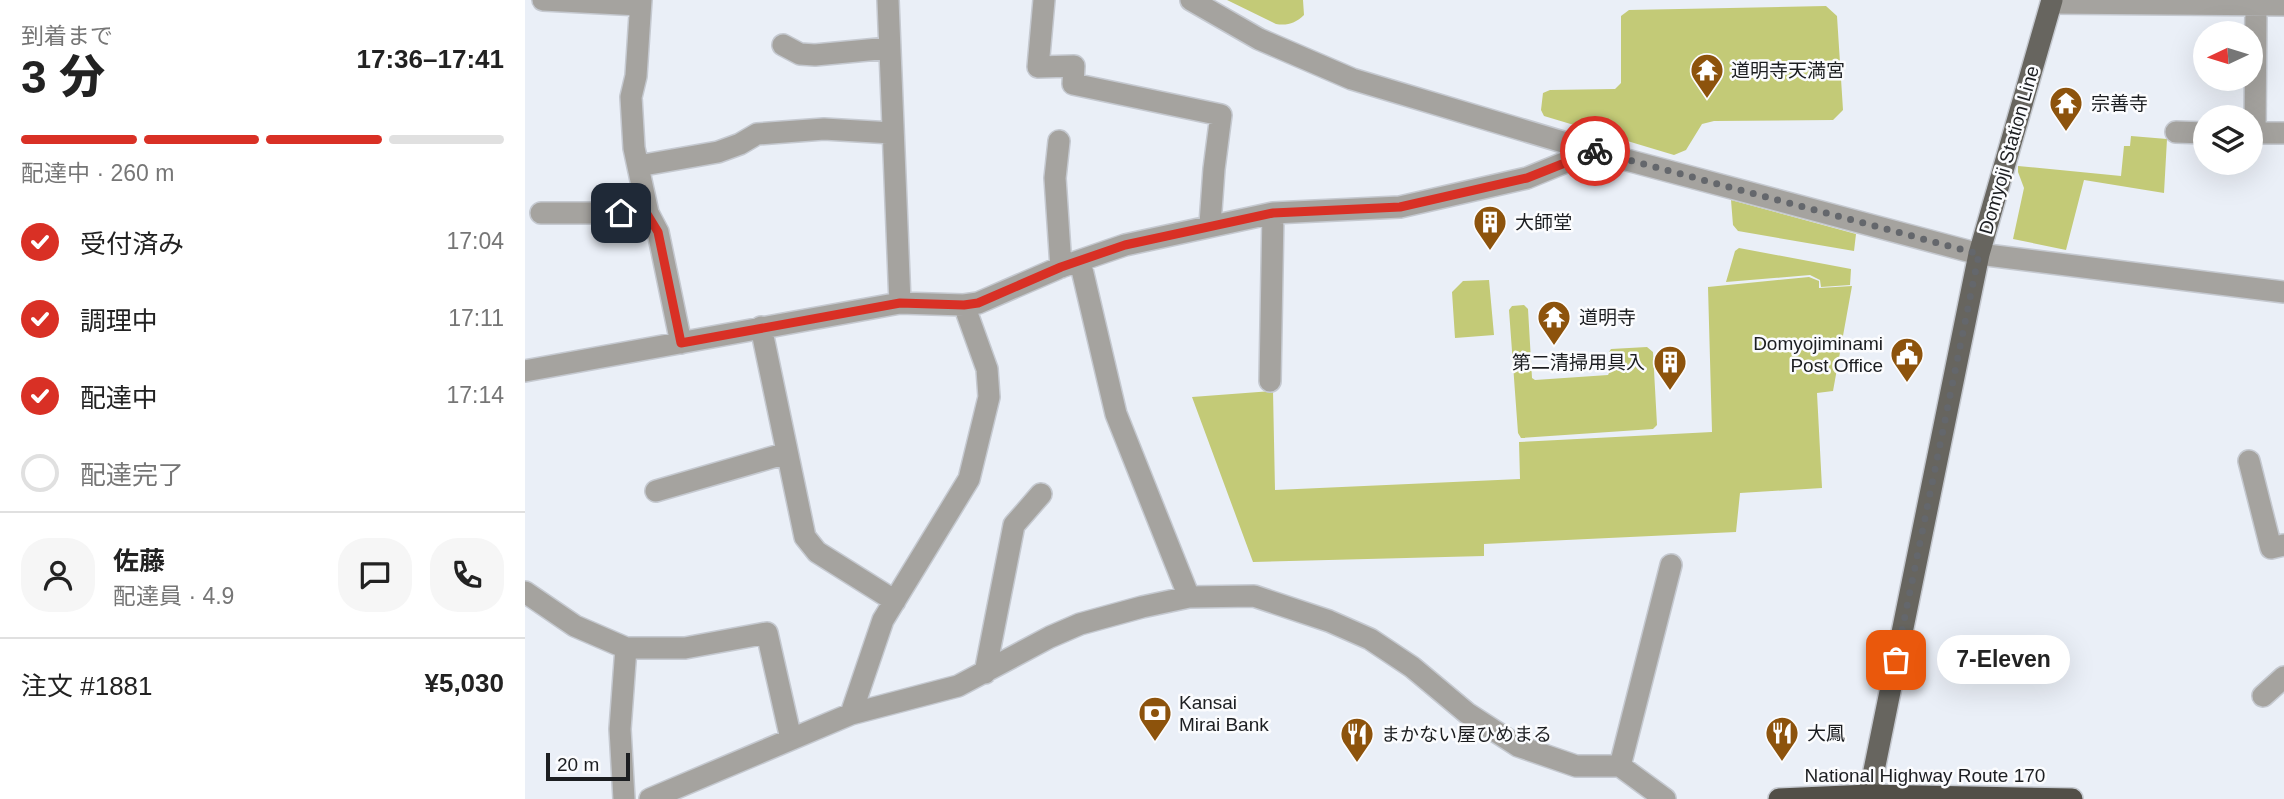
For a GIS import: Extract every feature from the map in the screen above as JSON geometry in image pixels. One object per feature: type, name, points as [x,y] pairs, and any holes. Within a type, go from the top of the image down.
[{"type":"highway","name":"National Highway Route 170","points":[[1779,799],[1869,795],[2072,799]]},
{"type":"main road","name":"Domyoji Station Line","points":[[1869,795],[1979,254],[2052,1]]},
{"type":"street","points":[[543,0],[641,3],[636,76],[631,97],[634,148],[647,214],[658,232],[681,343]]},
{"type":"street","points":[[888,0],[900,303]]},
{"type":"street","points":[[1044,0],[1038,67],[1074,66],[1073,84],[1221,115],[1210,224]]},
{"type":"street","points":[[1191,0],[1259,39],[1352,79],[1593,151],[1979,254],[2284,292]]},
{"type":"street","points":[[2052,1],[2284,5]]},
{"type":"street","points":[[2254,105],[2259,3]]},
{"type":"street","points":[[783,45],[800,54],[815,55],[889,48]]},
{"type":"street","points":[[638,166],[718,152],[757,134],[824,129],[892,133]]},
{"type":"street","points":[[2176,132],[2193,133]]},
{"type":"street","points":[[2263,134],[2284,133]]},
{"type":"street","points":[[1059,141],[1055,178],[1070,264],[1116,414],[1189,597]]},
{"type":"street","points":[[525,371],[900,303],[978,303],[1070,264],[1125,245],[1210,224],[1273,213],[1400,207],[1527,178],[1593,151]]},
{"type":"street","points":[[541,213],[647,214]]},
{"type":"street","points":[[1270,381],[1273,213]]},
{"type":"street","points":[[851,714],[883,620],[969,478],[989,397],[987,369],[964,305]]},
{"type":"street","points":[[761,327],[805,537],[817,552],[895,601]]},
{"type":"street","points":[[656,491],[787,453]]},
{"type":"street","points":[[2249,461],[2271,548],[2284,545]]},
{"type":"street","points":[[985,673],[1014,525],[1041,494]]},
{"type":"street","points":[[1620,766],[1671,565]]},
{"type":"street","points":[[525,592],[575,626],[626,648],[685,649],[767,633],[792,739]]},
{"type":"street","points":[[650,799],[851,714],[958,686],[1050,636],[1080,624],[1189,597],[1254,596],[1329,621],[1390,650],[1467,713],[1518,746],[1577,766],[1620,766],[1665,799]]},
{"type":"street","points":[[624,799],[620,729],[626,648]]},
{"type":"street","points":[[2263,696],[2284,677]]},
{"type":"green space","points":[[1227,0],[1303,0],[1304,15],[1291,23],[1276,24]]},
{"type":"green space","points":[[1826,6],[1837,16],[1843,110],[1833,120],[1714,121],[1702,124],[1686,150],[1674,155],[1544,116],[1541,110],[1543,93],[1550,90],[1615,89],[1621,83],[1621,16],[1629,10]]},
{"type":"green space","points":[[2131,136],[2167,139],[2164,193],[2084,180],[2066,250],[2013,239],[2024,188],[2018,166],[2121,176],[2124,146],[2130,146]]},
{"type":"green space","points":[[1731,200],[1856,234],[1854,251],[1738,231],[1733,225]]},
{"type":"green space","points":[[1739,248],[1851,269],[1850,285],[1821,287],[1820,280],[1810,275],[1726,282],[1735,251]]},
{"type":"green space","points":[[1809,277],[1819,281],[1819,288],[1852,286],[1833,391],[1817,393],[1822,488],[1740,493],[1736,532],[1484,544],[1484,556],[1253,562],[1192,397],[1273,391],[1275,490],[1520,479],[1519,442],[1712,432],[1708,287]]},
{"type":"green space","points":[[1489,280],[1494,335],[1455,338],[1452,292],[1463,281]]},
{"type":"green space","points":[[1524,305],[1528,309],[1532,378],[1535,380],[1608,375],[1611,349],[1647,347],[1653,352],[1657,425],[1653,429],[1521,438],[1518,433],[1509,310],[1512,306]]},
{"type":"way so far","points":[[1595,151],[1979,254],[1896,660]]},
{"type":"place","name":"道明寺天満宮","points":[[1707,100]]},
{"type":"place","name":"宗善寺","points":[[2066,133]]},
{"type":"place","name":"大師堂","points":[[1490,252]]},
{"type":"place","name":"道明寺","points":[[1554,347]]},
{"type":"place","name":"Domyojiminami Post Office","points":[[1907,384]]},
{"type":"place","name":"第二清掃用具入","points":[[1670,392]]},
{"type":"place","name":"7-Eleven","points":[[1896,660]]},
{"type":"place","name":"Kansai Mirai Bank","points":[[1155,743]]},
{"type":"place","name":"大鳳","points":[[1782,763]]},
{"type":"place","name":"まかない屋ひめまる","points":[[1357,764]]},
{"type":"route","points":[[621,213],[647,214],[658,232],[681,343],[900,303],[978,303],[1061,267],[1125,245],[1210,224],[1273,213],[1400,207],[1527,178],[1595,151]]}]
